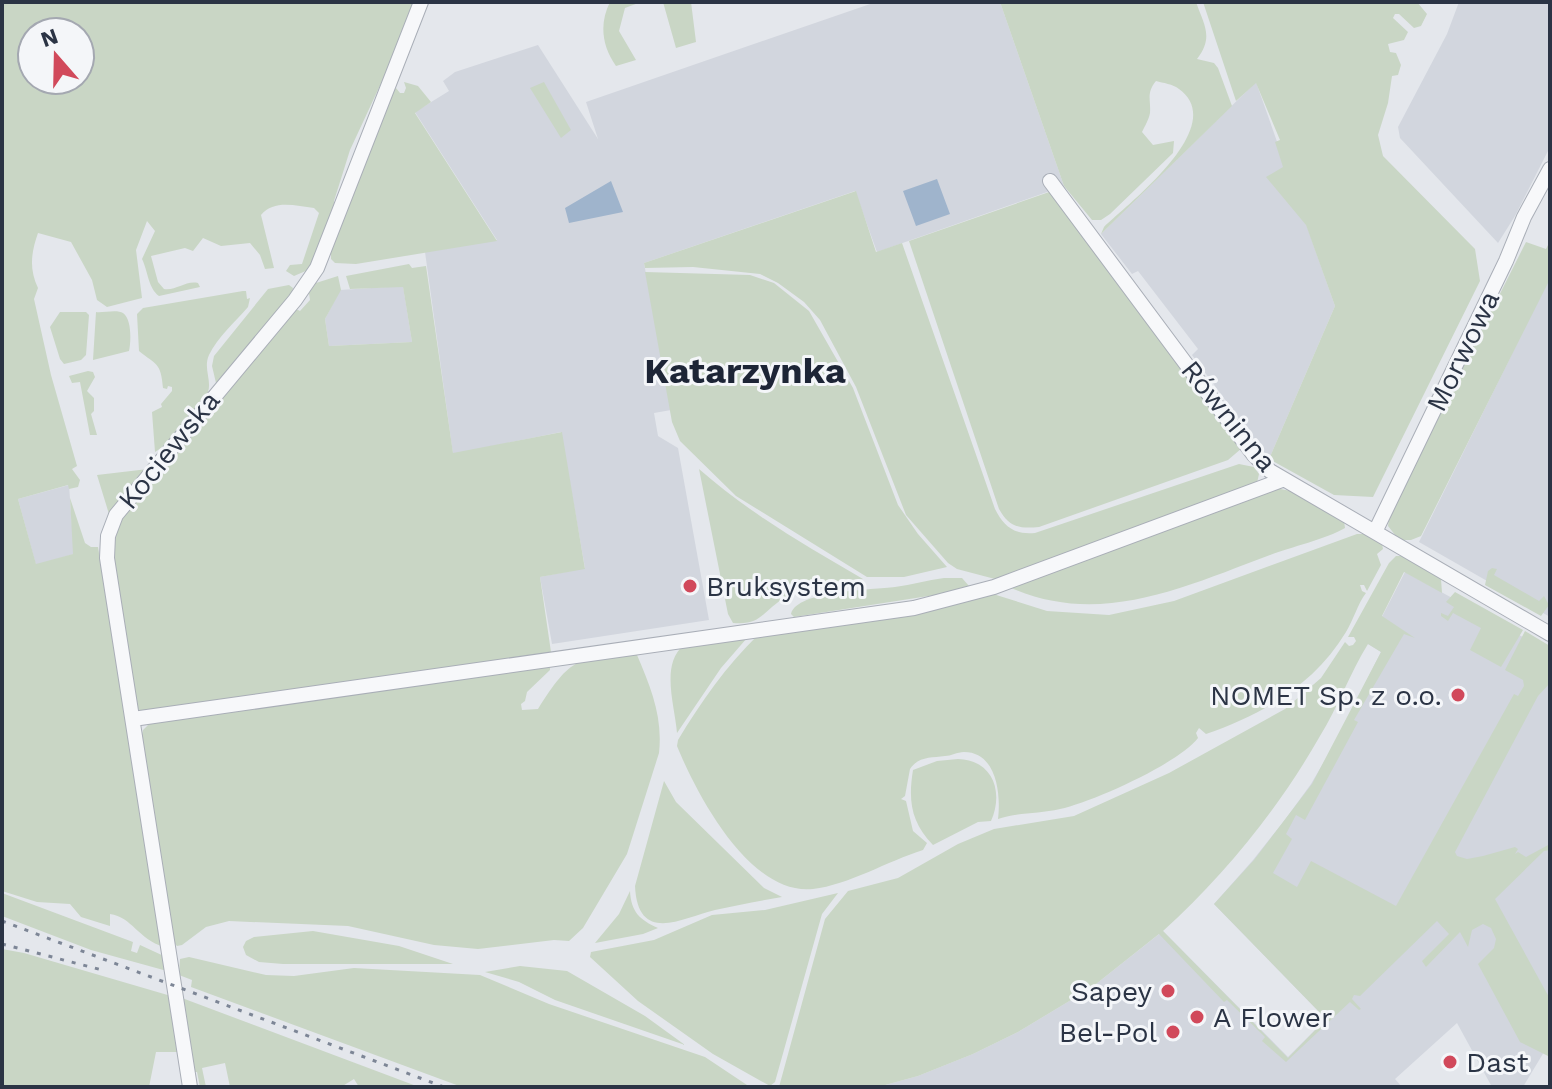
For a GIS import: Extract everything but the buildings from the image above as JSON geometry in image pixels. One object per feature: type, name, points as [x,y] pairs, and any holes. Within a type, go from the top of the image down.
[{"type":"street","name":"Kociewska","points":[[190,1087],[106,547],[111,525],[158,463],[295,300],[317,268],[421,2]]},
{"type":"street","name":"Morwowa","points":[[1375,532],[1506,261],[1524,217],[1550,169]]},
{"type":"street","name":"Równinna","points":[[1050,181],[1253,454],[1282,480],[1550,634]]},
{"type":"street","points":[[133,719],[914,608],[994,587],[1282,480]]},
{"type":"shaded area","points":[[876,2],[1000,2],[1064,186],[877,252],[855,191],[644,263],[671,410],[654,413],[658,436],[678,448],[709,620],[552,644],[540,577],[585,568],[561,432],[453,454],[425,252],[497,240],[415,112],[449,91],[443,81],[455,72],[538,45],[598,139],[586,102]]},
{"type":"shaded area","points":[[1459,2],[1550,2],[1550,147],[1498,243],[1400,138],[1398,127],[1447,34]]},
{"type":"shaded area","points":[[1256,82],[1335,306],[1269,459],[1192,355],[1198,349],[1138,271],[1132,274],[1101,234]]},
{"type":"shaded area","points":[[1550,279],[1550,617],[1419,542]]},
{"type":"shaded area","points":[[403,286],[412,342],[329,346],[325,319],[340,290]]},
{"type":"shaded area","points":[[69,485],[74,554],[36,565],[18,499]]},
{"type":"shaded area","points":[[1405,572],[1550,652],[1550,1042],[1523,1087],[1492,1087],[1457,1023],[1395,1079],[1402,1087],[878,1087],[918,1076],[1018,1032],[1091,988],[1163,931],[1288,1057],[1326,1019],[1214,904],[1284,821],[1332,748],[1381,652],[1368,644]]},
{"type":"green space","points":[[2,2],[414,2],[390,64],[350,150],[334,201],[337,209],[308,270],[294,276],[286,271],[290,265],[302,264],[319,213],[314,208],[279,205],[261,215],[274,268],[265,269],[260,255],[250,243],[221,246],[203,238],[193,251],[185,248],[151,256],[158,282],[164,289],[194,282],[200,287],[159,296],[150,284],[142,259],[155,231],[147,221],[136,250],[142,298],[107,307],[97,300],[92,280],[71,242],[38,233],[32,261],[38,288],[34,299],[51,375],[77,466],[72,469],[80,480],[78,487],[69,489],[68,485],[18,499],[36,564],[73,554],[70,498],[85,543],[98,547],[164,947],[118,916],[110,914],[110,926],[81,917],[70,904],[37,902],[2,891]]},
{"type":"green space","points":[[610,2],[641,2],[625,8],[619,31],[636,60],[616,66],[608,51],[603,27]]},
{"type":"green space","points":[[663,2],[691,2],[696,42],[676,48]]},
{"type":"green space","points":[[1000,2],[1196,2],[1206,37],[1197,59],[1214,63],[1218,68],[1232,106],[1101,234],[1104,227],[1152,183],[1184,143],[1192,123],[1191,105],[1177,87],[1156,81],[1150,93],[1149,115],[1142,132],[1153,145],[1174,141],[1173,153],[1110,214],[1101,220],[1092,220],[1064,186]]},
{"type":"green space","points":[[1203,2],[1417,2],[1427,14],[1421,26],[1414,28],[1399,14],[1393,18],[1408,32],[1404,40],[1388,44],[1390,52],[1396,53],[1401,65],[1398,75],[1392,76],[1378,135],[1383,156],[1475,249],[1480,281],[1373,497],[1334,495],[1269,459],[1335,306],[1306,225],[1266,177],[1283,167],[1275,142],[1280,140],[1256,83],[1236,101]]},
{"type":"green space","points":[[404,82],[418,86],[431,102],[415,113],[497,241],[356,264],[335,263],[331,252],[344,214],[392,92],[396,88],[404,93]]},
{"type":"green space","points":[[544,82],[571,130],[561,138],[530,88]]},
{"type":"green space","points":[[1055,190],[1242,448],[1228,460],[1039,527],[1026,528],[1015,526],[999,509],[909,241]]},
{"type":"green space","points":[[856,191],[876,252],[902,243],[995,509],[1011,528],[1022,533],[1035,533],[1239,464],[1254,467],[1259,474],[1257,483],[995,579],[957,569],[948,563],[906,515],[856,387],[820,320],[804,302],[760,274],[693,267],[645,268],[644,263]]},
{"type":"green space","points":[[1550,241],[1550,279],[1421,536],[1399,540],[1388,526],[1390,512],[1526,242],[1546,249]]},
{"type":"green space","points":[[409,264],[412,268],[426,266],[453,453],[562,432],[585,569],[540,577],[551,652],[548,655],[222,703],[140,711],[112,560],[114,531],[121,519],[284,322],[310,300],[309,293],[316,283],[338,276],[341,290],[325,319],[329,346],[412,342],[403,287],[350,289],[346,276]]},
{"type":"green space","points":[[645,272],[750,275],[774,283],[809,311],[853,388],[898,505],[947,567],[904,577],[867,577],[736,496],[680,441],[672,422]]},
{"type":"green space","points":[[289,285],[293,288],[292,293],[216,383],[212,366],[214,356],[268,289]]},
{"type":"green space","points":[[246,291],[247,299],[250,298],[248,307],[221,336],[209,355],[209,387],[205,399],[169,442],[155,452],[152,412],[162,407],[172,387],[163,388],[159,369],[139,351],[137,314],[143,308]]},
{"type":"green space","points":[[117,311],[126,316],[130,331],[129,351],[93,360],[96,312]]},
{"type":"green space","points":[[60,312],[86,312],[89,315],[86,355],[81,360],[64,364],[60,359],[50,327]]},
{"type":"green space","points":[[93,372],[95,377],[87,391],[94,398],[91,414],[97,435],[90,435],[80,382],[72,383],[69,376]]},
{"type":"green space","points":[[148,469],[109,514],[97,475]]},
{"type":"green space","points":[[699,469],[758,514],[863,579],[813,586],[784,598],[753,621],[733,623],[728,614]]},
{"type":"green space","points":[[1276,488],[1295,492],[1344,521],[1345,528],[1206,579],[1141,598],[1076,604],[1043,599],[1009,587]]},
{"type":"green space","points":[[1357,534],[1368,534],[1382,544],[1383,549],[1377,554],[1381,565],[1367,591],[1364,585],[1360,585],[1366,593],[1333,651],[1303,682],[1285,695],[1227,726],[1206,734],[1199,728],[1196,733],[1198,738],[1188,748],[1155,770],[1093,798],[1052,811],[998,819],[997,787],[984,759],[964,752],[921,760],[910,769],[905,796],[901,799],[906,801],[913,831],[927,843],[923,850],[840,883],[813,889],[790,887],[768,876],[748,860],[712,815],[677,746],[715,685],[759,634],[993,594],[1047,611],[1109,615],[1174,601]]},
{"type":"green space","points":[[1396,556],[1403,556],[1441,579],[1442,593],[1404,572],[1382,616],[1415,638],[1404,634],[1354,720],[1358,722],[1305,820],[1296,815],[1286,834],[1292,839],[1273,873],[1297,887],[1311,861],[1396,906],[1514,694],[1518,696],[1524,686],[1523,680],[1505,670],[1525,631],[1550,646],[1550,683],[1538,696],[1455,852],[1457,856],[1467,859],[1515,847],[1518,849],[1515,854],[1518,852],[1526,857],[1550,844],[1550,850],[1544,851],[1495,899],[1550,999],[1550,1057],[1520,1042],[1478,964],[1494,948],[1496,939],[1491,928],[1483,924],[1472,930],[1468,947],[1460,932],[1426,967],[1422,961],[1449,934],[1437,921],[1360,996],[1354,995],[1352,999],[1361,1009],[1350,1002],[1286,1062],[1262,1041],[1265,1037],[1227,1000],[1224,1002],[1159,934],[1091,988],[1018,1032],[973,1054],[918,1076],[878,1087],[779,1087],[825,919],[848,891],[898,878],[958,844],[994,829],[1074,816],[1169,773],[1285,709],[1321,678],[1345,642],[1349,646],[1356,641],[1354,637],[1348,637],[1389,563]],"holes":[[[1368,644],[1381,652],[1312,784],[1254,860],[1214,904],[1326,1019],[1288,1058],[1163,931],[1208,887],[1269,815],[1304,763]]]},
{"type":"green space","points":[[1497,569],[1494,575],[1539,601],[1544,596],[1549,605],[1541,616],[1485,585],[1488,571]]},
{"type":"green space","points":[[962,578],[969,586],[967,590],[794,617],[791,614],[796,606],[821,596]]},
{"type":"green space","points":[[1455,592],[1523,630],[1501,667],[1470,650],[1481,628],[1453,613],[1448,621],[1441,616],[1441,613],[1448,616],[1454,607],[1446,602]]},
{"type":"green space","points":[[747,638],[721,668],[677,733],[671,674],[677,653],[684,645]]},
{"type":"green space","points":[[637,655],[657,715],[659,753],[627,854],[583,928],[569,941],[478,949],[434,945],[348,926],[229,921],[206,927],[182,945],[177,946],[173,942],[142,735],[150,723],[546,665],[550,670],[527,692],[521,704],[522,710],[538,709],[559,679],[577,663],[601,657]]},
{"type":"green space","points":[[958,759],[980,765],[987,771],[996,789],[995,810],[991,821],[978,822],[933,845],[920,828],[913,810],[913,770],[937,761]]},
{"type":"green space","points":[[664,781],[676,802],[764,888],[782,897],[664,923],[653,922],[644,916],[635,886]]},
{"type":"green space","points":[[630,891],[632,905],[638,914],[658,928],[595,943],[619,914]]},
{"type":"green space","points":[[2,893],[133,942],[131,951],[137,953],[140,945],[166,957],[167,971],[91,950],[2,916]]},
{"type":"green space","points":[[838,893],[822,914],[775,1082],[770,1086],[713,1054],[638,1001],[590,957],[591,952],[654,940],[712,915],[765,910]]},
{"type":"green space","points":[[313,931],[399,946],[453,964],[283,964],[259,962],[246,955],[243,947],[246,941],[254,937]]},
{"type":"green space","points":[[2,949],[171,996],[177,1052],[156,1052],[149,1087],[2,1087]]},
{"type":"green space","points":[[189,957],[266,975],[294,976],[354,968],[480,975],[549,1004],[705,1057],[750,1087],[462,1087],[191,987],[192,980],[179,975],[180,959]]},
{"type":"green space","points":[[520,966],[567,971],[645,1016],[685,1045],[485,972]]},
{"type":"green space","points":[[182,998],[419,1087],[359,1087],[354,1079],[341,1087],[230,1087],[225,1063],[202,1068],[206,1087],[200,1087],[197,1072],[192,1072]]},
{"type":"water","points":[[937,179],[950,214],[916,226],[903,191]]},
{"type":"water","points":[[611,181],[623,212],[569,223],[565,208]]},
{"type":"railway","points":[[2,921],[444,1087]]},
{"type":"railway","points":[[2,944],[106,971]]},
{"type":"place","name":"Bruksystem","points":[[690,586]]},
{"type":"place","name":"NOMET Sp. z o.o.","points":[[1458,695]]},
{"type":"place","name":"Sapey","points":[[1168,991]]},
{"type":"place","name":"A Flower","points":[[1197,1017]]},
{"type":"place","name":"Bel-Pol","points":[[1173,1032]]},
{"type":"place","name":"Dast","points":[[1450,1062]]},
{"type":"district","name":"Katarzynka","points":[[745,371]]}]
